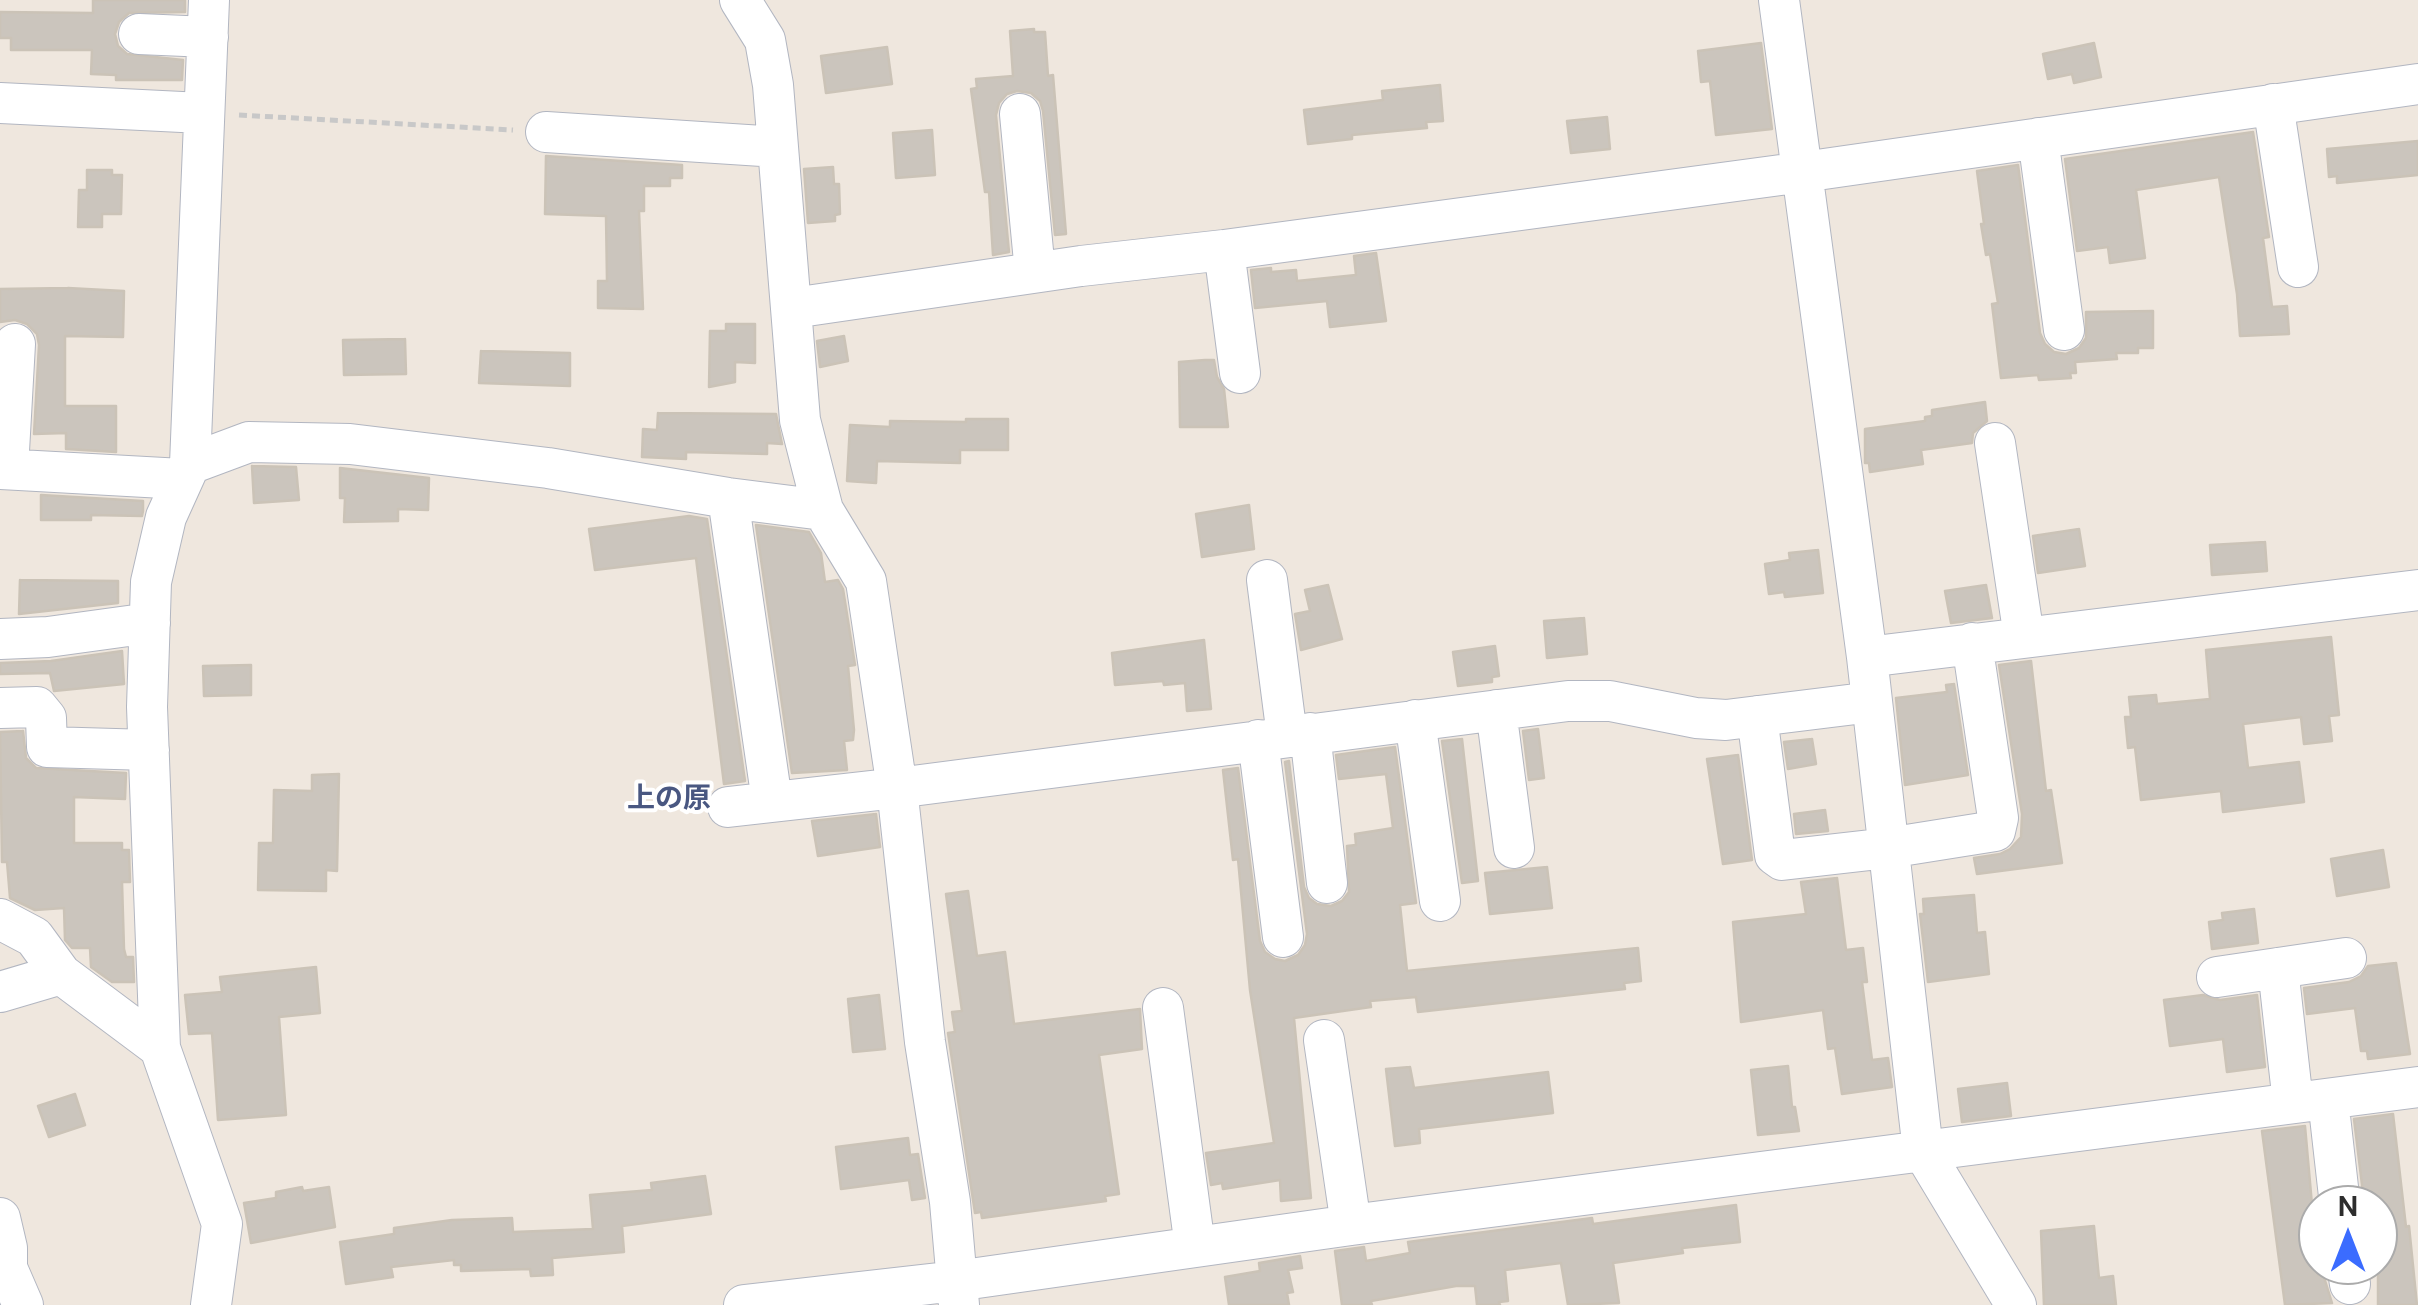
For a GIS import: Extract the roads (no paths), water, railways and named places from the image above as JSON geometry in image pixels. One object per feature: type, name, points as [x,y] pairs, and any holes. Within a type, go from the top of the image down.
[{"type":"street","points":[[740,0],[764,40],[773,85],[800,420],[822,510],[866,581],[950,1202],[957,1293]]},
{"type":"street","points":[[1780,0],[1867,657],[1923,1150],[2016,1305]]},
{"type":"street","points":[[139,34],[208,18],[186,472],[166,516],[151,582],[149,750],[160,1048],[222,1224],[211,1305]]},
{"type":"street","points":[[793,308],[1035,272],[1803,172],[2418,84]]},
{"type":"street","points":[[0,103],[202,113]]},
{"type":"street","points":[[2273,104],[2298,267]]},
{"type":"street","points":[[1020,114],[1035,272]]},
{"type":"street","points":[[546,132],[778,148]]},
{"type":"street","points":[[2038,138],[2064,330]]},
{"type":"street","points":[[1224,250],[1240,373]]},
{"type":"street","points":[[15,344],[4,469],[186,472],[248,442],[350,444],[548,468],[822,510]]},
{"type":"street","points":[[1995,443],[2024,638]]},
{"type":"street","points":[[728,498],[772,802]]},
{"type":"street","points":[[1267,580],[1285,737],[1283,936]]},
{"type":"street","points":[[1867,657],[2418,590]]},
{"type":"street","points":[[0,638],[48,637],[150,623]]},
{"type":"street","points":[[1757,716],[1775,855],[1782,860],[1995,831],[1998,818],[1972,643]]},
{"type":"street","points":[[728,807],[1568,700],[1610,700],[1696,718],[1726,720],[1872,702]]},
{"type":"street","points":[[0,708],[37,708],[46,718],[47,747],[149,750]]},
{"type":"street","points":[[1496,710],[1514,848]]},
{"type":"street","points":[[1415,720],[1440,901]]},
{"type":"street","points":[[1285,737],[1328,883]]},
{"type":"street","points":[[0,919],[34,936],[61,974],[160,1048]]},
{"type":"street","points":[[2216,977],[2346,958]]},
{"type":"street","points":[[2278,968],[2334,1185]]},
{"type":"street","points":[[0,992],[61,974]]},
{"type":"street","points":[[1164,1008],[1195,1248]]},
{"type":"street","points":[[1324,1040],[1351,1226]]},
{"type":"street","points":[[744,1305],[957,1293],[1195,1248],[1351,1226],[2418,1087]]},
{"type":"street","points":[[0,1218],[6,1248],[3,1266],[23,1305]]},
{"type":"district","name":"上の原","points":[[669,800]]}]
